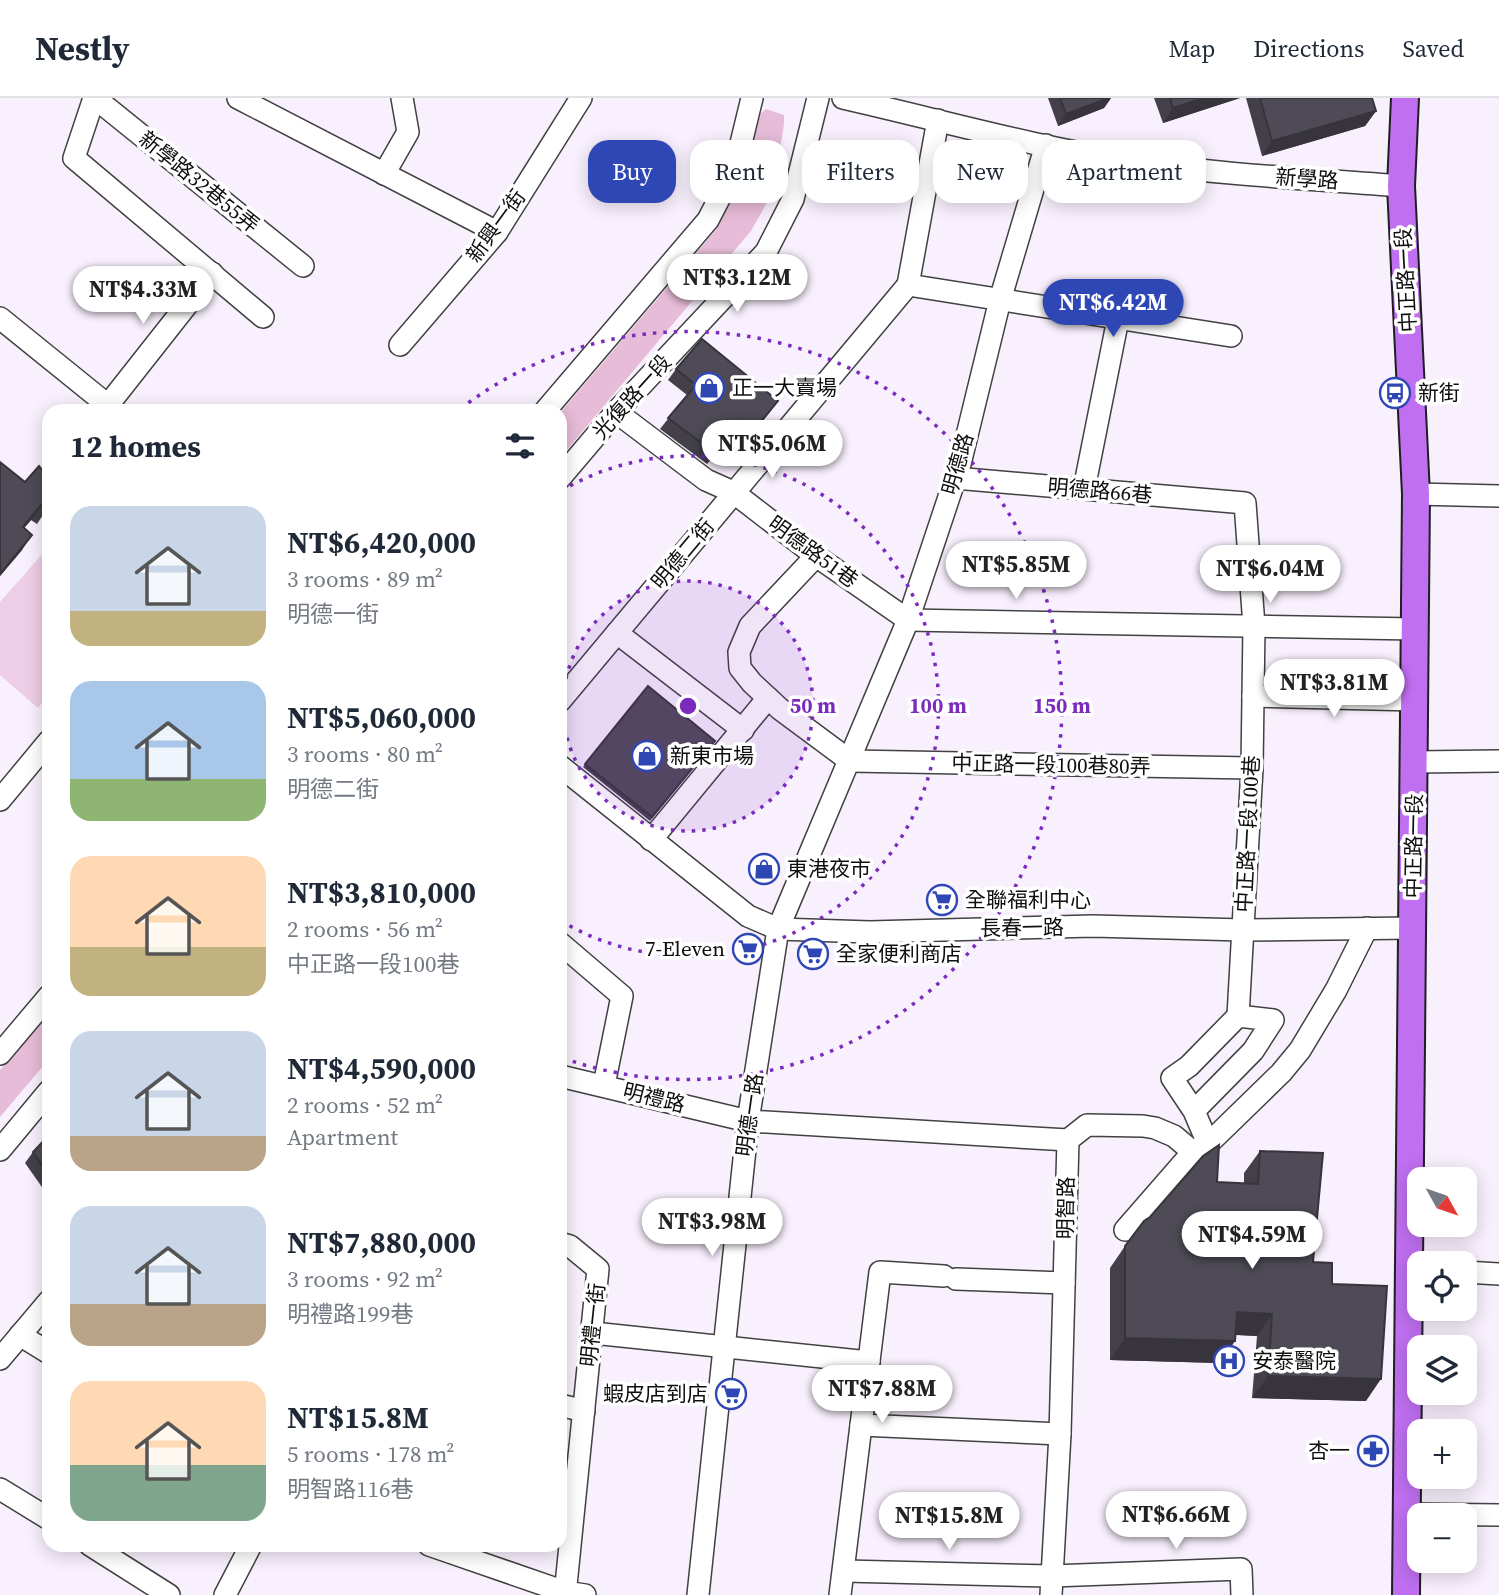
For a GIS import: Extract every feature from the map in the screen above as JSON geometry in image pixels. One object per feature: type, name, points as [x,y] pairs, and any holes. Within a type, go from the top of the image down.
[{"type":"main road","name":"中正路一段","points":[[1405,98],[1401,186],[1416,494],[1414,1251]]},
{"type":"main road","name":"中正路一段","points":[[1407,1503],[1413,1321]]},
{"type":"main road","name":"中正路一段","points":[[1406,1595],[1407,1514]]},
{"type":"street","points":[[95,98],[74,158],[263,317]]},
{"type":"street","name":"新學路32巷55弄","points":[[95,98],[303,266]]},
{"type":"street","points":[[238,98],[497,232]]},
{"type":"street","points":[[384,174],[408,132],[402,98]]},
{"type":"street","name":"新興一街","points":[[400,345],[497,232],[581,98]]},
{"type":"street","points":[[551,404],[708,220],[735,168],[752,98]]},
{"type":"street","name":"光復路一段","points":[[567,470],[616,412],[766,252],[793,200],[818,98]]},
{"type":"street","name":"新學路","points":[[843,98],[1042,144]]},
{"type":"street","points":[[938,120],[908,285],[1231,336]]},
{"type":"street","name":"明德路","points":[[778,929],[908,620],[956,478],[1000,300],[1042,158]]},
{"type":"street","name":"新學路","points":[[1206,171],[1401,186]]},
{"type":"street","points":[[114,404],[212,273]]},
{"type":"street","name":"明德二街","points":[[567,693],[908,285]]},
{"type":"street","points":[[0,318],[106,404]]},
{"type":"street","points":[[1084,489],[1118,319]]},
{"type":"street","name":"明德路51巷","points":[[616,412],[705,480],[733,492],[816,556],[908,620]]},
{"type":"street","name":"明德路66巷","points":[[956,478],[1244,503]]},
{"type":"street","points":[[1416,494],[1499,496]]},
{"type":"street","name":"中正路一段100巷","points":[[1238,1016],[1252,768],[1254,626],[1244,503]]},
{"type":"street","points":[[816,556],[750,626],[738,652],[740,668],[768,698],[850,761]]},
{"type":"street","points":[[908,620],[1416,629]]},
{"type":"street","points":[[617,633],[743,730]]},
{"type":"street","points":[[1253,696],[1415,700]]},
{"type":"street","points":[[651,840],[768,698]]},
{"type":"street","points":[[0,800],[42,749]]},
{"type":"street","name":"中正路一段100巷80弄","points":[[850,761],[1252,768]]},
{"type":"street","points":[[1415,762],[1499,761]]},
{"type":"street","name":"長春一路","points":[[567,772],[748,916],[778,929],[870,932],[1080,926],[1243,930],[1413,928]]},
{"type":"street","points":[[1125,1230],[1200,1148],[1281,1073],[1300,1050],[1336,990],[1367,928]]},
{"type":"street","name":"明德一路","points":[[698,1595],[748,1121],[778,929]]},
{"type":"street","points":[[567,949],[622,996],[604,1085]]},
{"type":"street","points":[[0,1054],[42,1004]]},
{"type":"street","points":[[1194,1111],[1253,1051],[1273,1020],[1238,1016],[1189,1066],[1172,1078],[1194,1111],[1200,1148]]},
{"type":"street","name":"明禮路","points":[[567,1077],[748,1121]]},
{"type":"street","points":[[0,1150],[42,1099]]},
{"type":"street","points":[[748,1121],[1068,1140],[1087,1125],[1143,1126],[1156,1128],[1200,1148]]},
{"type":"street","name":"明智路","points":[[1051,1585],[1060,1434],[1068,1140]]},
{"type":"street","name":"明禮一街","points":[[567,1243],[598,1269],[584,1411],[571,1594]]},
{"type":"street","points":[[840,1595],[880,1272],[1064,1283]]},
{"type":"street","points":[[1477,1273],[1499,1274]]},
{"type":"street","points":[[0,1359],[42,1309]]},
{"type":"street","points":[[593,1333],[869,1363]]},
{"type":"street","points":[[20,1335],[42,1349]]},
{"type":"street","points":[[567,1407],[584,1411]]},
{"type":"street","points":[[861,1425],[1060,1434]]},
{"type":"street","points":[[0,1489],[42,1516]]},
{"type":"street","points":[[1477,1515],[1499,1515]]},
{"type":"street","points":[[101,1552],[169,1595]]},
{"type":"street","points":[[225,1595],[247,1552]]},
{"type":"street","points":[[449,1552],[571,1594]]},
{"type":"street","points":[[845,1571],[1051,1585],[1241,1569],[1241,1595]]},
{"type":"shaded area","points":[[766,109],[784,115],[782,140],[753,140],[761,113]]},
{"type":"shaded area","points":[[730,203],[767,203],[751,231],[567,450],[567,405],[716,230]]},
{"type":"shaded area","points":[[42,554],[42,703],[38,708],[0,675],[0,602]]},
{"type":"shaded area","points":[[42,1021],[42,1067],[0,1117],[0,1070]]},
{"type":"building","points":[[1060,98],[1109,98],[1066,114]]},
{"type":"building","points":[[1170,98],[1203,98],[1173,108]]},
{"type":"building","points":[[1260,98],[1372,98],[1376,111],[1272,141]]},
{"type":"building","points":[[702,339],[778,401],[753,431],[741,421],[715,453],[668,418],[696,385],[676,369]]},
{"type":"building","points":[[0,462],[25,482],[39,466],[42,470],[42,506],[23,527],[32,535],[0,574]]},
{"type":"building","name":"新東市場","points":[[648,686],[715,741],[652,817],[585,764]]},
{"type":"building","points":[[42,1142],[42,1165],[33,1152]]},
{"type":"building","points":[[1219,1145],[1217,1182],[1258,1184],[1260,1151],[1323,1153],[1313,1262],[1332,1263],[1332,1284],[1387,1286],[1381,1379],[1268,1376],[1272,1314],[1237,1312],[1235,1341],[1125,1338],[1125,1246],[1203,1156]]},
{"type":"place","name":"正一大賣場","points":[[709,388]]},
{"type":"place","name":"新街","points":[[1395,393]]},
{"type":"place","name":"新東市場","points":[[647,756]]},
{"type":"place","name":"東港夜市","points":[[764,869]]},
{"type":"place","name":"全聯福利中心","points":[[942,900]]},
{"type":"place","name":"7-Eleven","points":[[748,949]]},
{"type":"place","name":"全家便利商店","points":[[813,954]]},
{"type":"place","name":"安泰醫院","points":[[1229,1361]]},
{"type":"place","name":"蝦皮店到店","points":[[731,1394]]},
{"type":"place","name":"杏一","points":[[1373,1451]]}]
